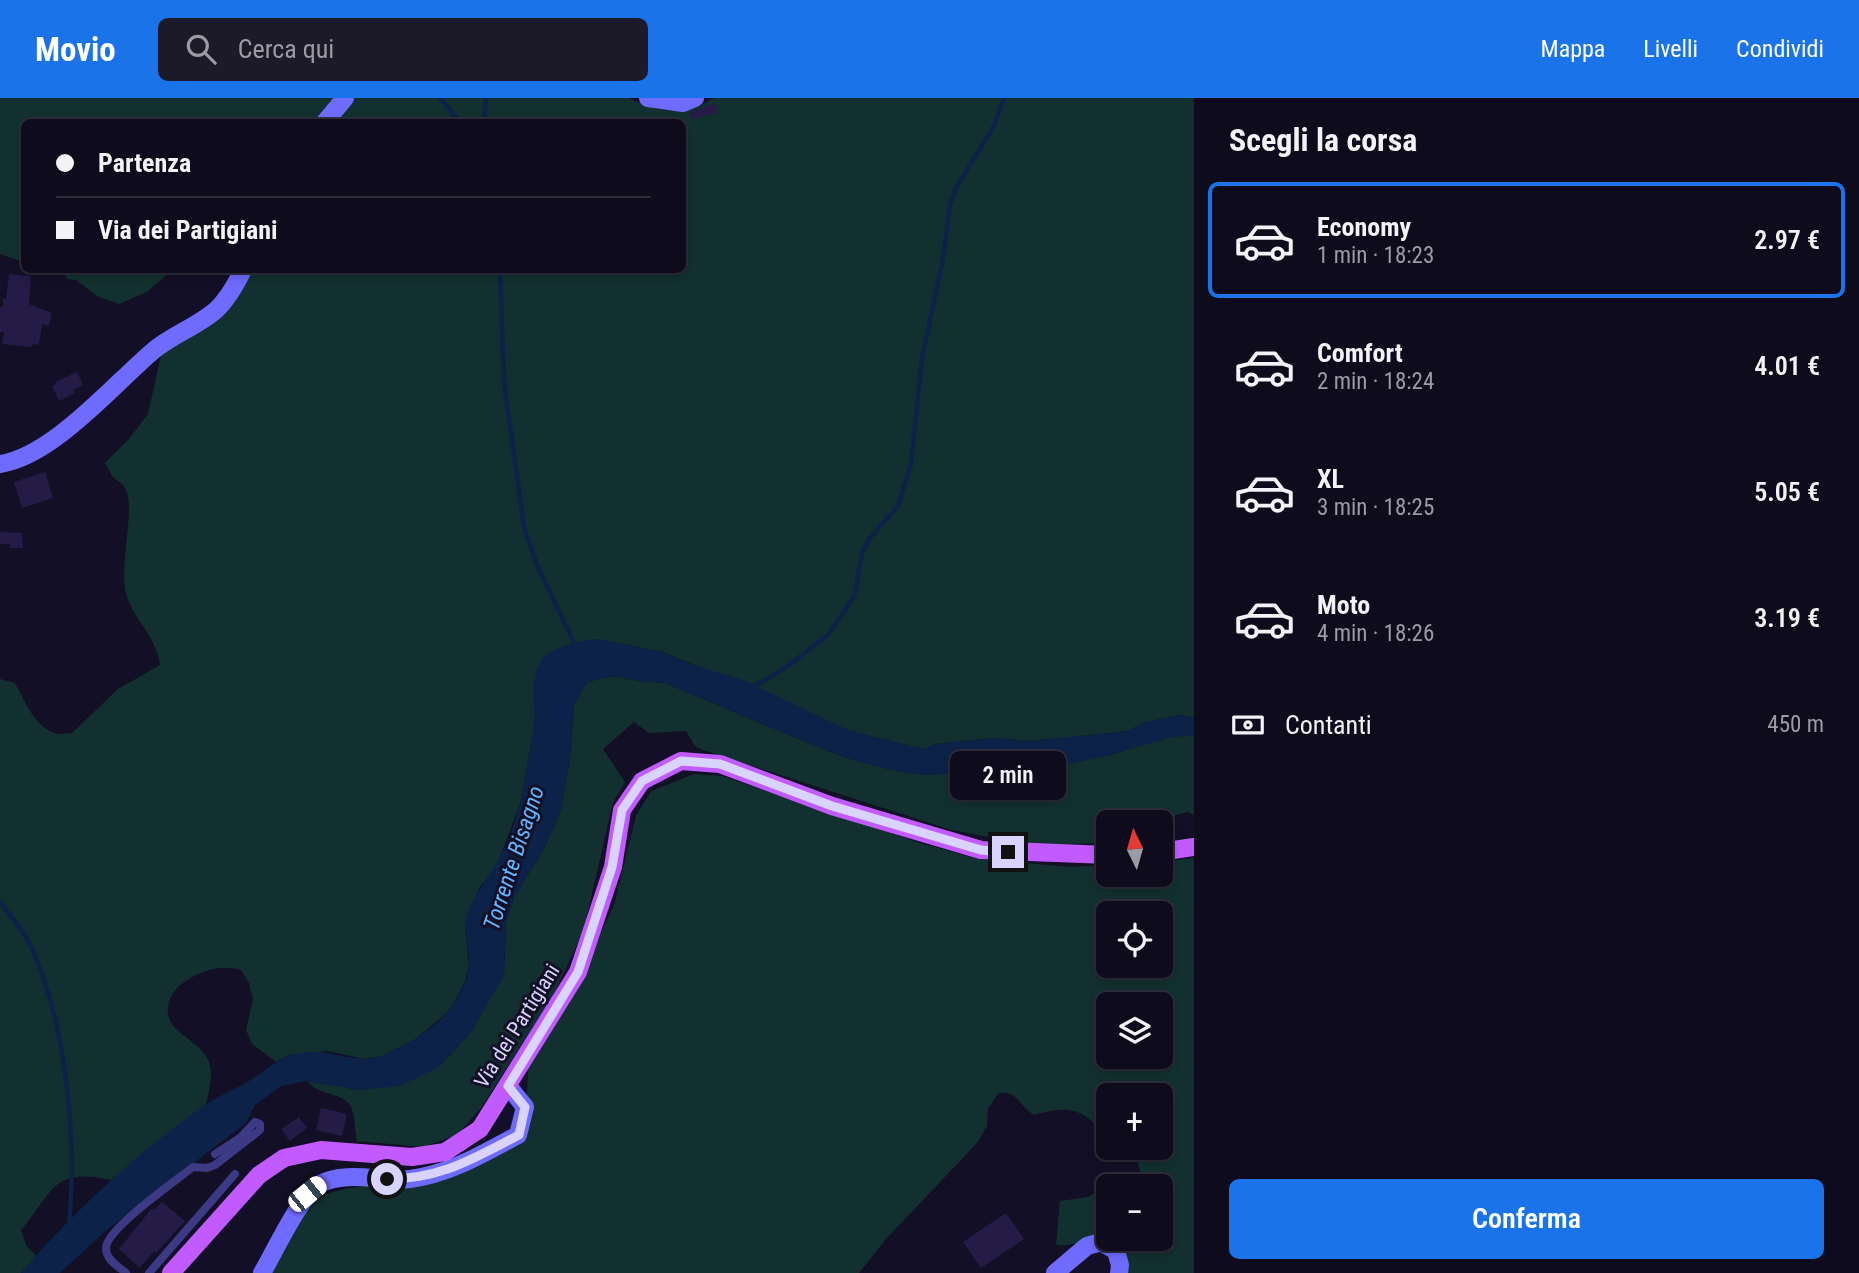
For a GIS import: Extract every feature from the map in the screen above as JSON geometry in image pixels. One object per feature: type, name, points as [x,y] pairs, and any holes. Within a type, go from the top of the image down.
[{"type":"main road","name":"Via dei Partigiani","points":[[171,1273],[259,1175],[284,1158],[320,1150],[411,1157],[445,1152],[480,1129],[578,972],[612,867],[622,810],[642,781],[681,761],[720,764],[832,806],[981,850],[1096,855]]},
{"type":"main road","points":[[1173,850],[1194,847]]},
{"type":"street","points":[[328,119],[345,98]]},
{"type":"street","points":[[648,98],[683,103],[695,98]]},
{"type":"street","points":[[0,464],[31,454],[62,433],[156,349],[217,310],[241,273]]},
{"type":"street","points":[[262,1273],[307,1194],[320,1183],[342,1179],[410,1179],[450,1170],[519,1135],[525,1107],[508,1086]]},
{"type":"street","points":[[1055,1273],[1087,1245],[1101,1242],[1116,1251],[1119,1273]]},
{"type":"lane","points":[[126,1273],[111,1261],[107,1252],[108,1240],[118,1227],[193,1167],[207,1168],[215,1165],[260,1130],[260,1124],[256,1122],[215,1154]]},
{"type":"lane","points":[[149,1273],[235,1174]]},
{"type":"green space","points":[[0,98],[339,98],[320,119],[21,119],[21,258],[17,260],[0,254]]},
{"type":"green space","points":[[355,98],[629,98],[651,107],[672,111],[692,108],[714,98],[1194,98],[1194,718],[1181,715],[1145,722],[1128,731],[1029,741],[992,738],[936,744],[923,749],[850,731],[663,652],[596,639],[535,686],[535,724],[520,804],[500,857],[479,888],[465,928],[469,966],[464,984],[449,1011],[416,1039],[382,1056],[364,1059],[327,1051],[289,1055],[276,1062],[252,1044],[246,1030],[253,999],[249,983],[241,970],[215,969],[189,979],[174,992],[168,1013],[170,1022],[205,1054],[209,1062],[211,1078],[206,1104],[111,1180],[76,1177],[56,1186],[21,1230],[26,1245],[36,1256],[21,1273],[0,1273],[0,679],[15,683],[41,725],[59,734],[72,733],[118,689],[160,665],[151,638],[127,597],[124,570],[128,497],[124,486],[113,477],[105,463],[128,440],[148,414],[161,355],[245,273],[686,273],[686,119],[339,119]]},
{"type":"green space","points":[[65,273],[169,273],[147,292],[119,304],[97,296],[76,280],[67,279]]},
{"type":"green space","points":[[613,676],[665,683],[851,759],[889,769],[930,775],[1068,764],[1170,737],[1194,735],[1194,815],[1187,812],[1173,816],[1173,810],[1096,810],[1096,843],[1028,845],[948,829],[703,750],[695,746],[686,731],[649,733],[634,722],[603,749],[625,782],[613,803],[583,932],[554,994],[481,1108],[457,1135],[423,1147],[357,1141],[351,1107],[347,1102],[311,1086],[307,1081],[359,1090],[504,975],[506,922],[514,897],[544,849],[561,810],[570,757],[574,705],[587,682]]},
{"type":"green space","points":[[694,774],[722,776],[920,843],[978,859],[1070,867],[1096,866],[1096,887],[1173,887],[1173,860],[1194,858],[1194,1273],[1123,1273],[1125,1251],[1173,1251],[1173,1174],[1140,1174],[1138,1160],[1173,1160],[1173,1083],[1096,1083],[1096,1125],[1083,1115],[1069,1110],[1034,1115],[1011,1094],[999,1093],[988,1108],[987,1126],[978,1142],[886,1239],[859,1273],[270,1273],[302,1217],[316,1201],[326,1195],[355,1187],[419,1183],[456,1175],[524,1140],[531,1121],[527,1095],[528,1067],[585,968],[614,905],[636,816],[651,791]]},
{"type":"green space","points":[[1096,1192],[1096,1235],[1079,1243],[1056,1245],[1060,1201],[1088,1197]]},
{"type":"water","name":"Torrente Bisagno","points":[[596,639],[663,652],[690,664],[743,680],[850,731],[923,749],[936,744],[992,738],[1029,741],[1128,731],[1145,722],[1181,715],[1194,718],[1194,735],[1170,737],[1068,764],[930,775],[889,769],[851,759],[665,683],[613,676],[587,682],[574,705],[570,757],[561,810],[544,849],[514,897],[506,922],[504,975],[471,1033],[439,1067],[400,1086],[359,1090],[307,1081],[281,1086],[255,1105],[246,1123],[109,1228],[60,1273],[21,1273],[108,1183],[180,1123],[210,1102],[292,1055],[311,1052],[375,1058],[411,1041],[444,1017],[465,983],[468,971],[465,930],[468,911],[500,856],[519,808],[534,726],[534,682],[538,666],[547,655],[560,648]]},
{"type":"building","points":[[715,103],[718,113],[691,119],[690,112]]},
{"type":"building","points":[[9,274],[31,276],[29,304],[52,313],[49,326],[42,324],[39,345],[32,344],[32,347],[2,344],[4,332],[0,332],[0,307],[3,307],[3,299],[6,299]]},
{"type":"building","points":[[77,372],[83,385],[73,390],[75,393],[59,401],[52,386]]},
{"type":"building","points":[[45,472],[53,498],[22,508],[14,482]]},
{"type":"building","points":[[0,532],[22,533],[23,548],[10,548],[10,544],[0,544]]},
{"type":"building","points":[[321,1108],[347,1114],[342,1136],[316,1130]]},
{"type":"building","points":[[299,1117],[307,1128],[290,1141],[281,1129]]},
{"type":"building","points":[[162,1202],[185,1221],[140,1268],[119,1249],[152,1208],[154,1210]]},
{"type":"building","points":[[1006,1213],[1024,1239],[981,1268],[963,1242]]},
{"type":"waterway","points":[[440,98],[458,119]]},
{"type":"waterway","points":[[484,119],[486,98]]},
{"type":"waterway","points":[[751,688],[785,668],[828,635],[854,597],[862,554],[869,539],[898,506],[911,464],[922,358],[943,259],[950,205],[956,188],[994,126],[1004,98]]},
{"type":"waterway","points":[[500,273],[504,382],[524,527],[537,565],[575,645]]},
{"type":"waterway","points":[[0,902],[30,944],[54,1015],[67,1086],[70,1122],[72,1158],[69,1226]]},
{"type":"route","points":[[387,1179],[410,1179],[450,1170],[519,1135],[525,1107],[508,1086],[578,972],[612,867],[622,810],[642,781],[681,761],[720,764],[832,806],[981,850],[1008,852]]}]
